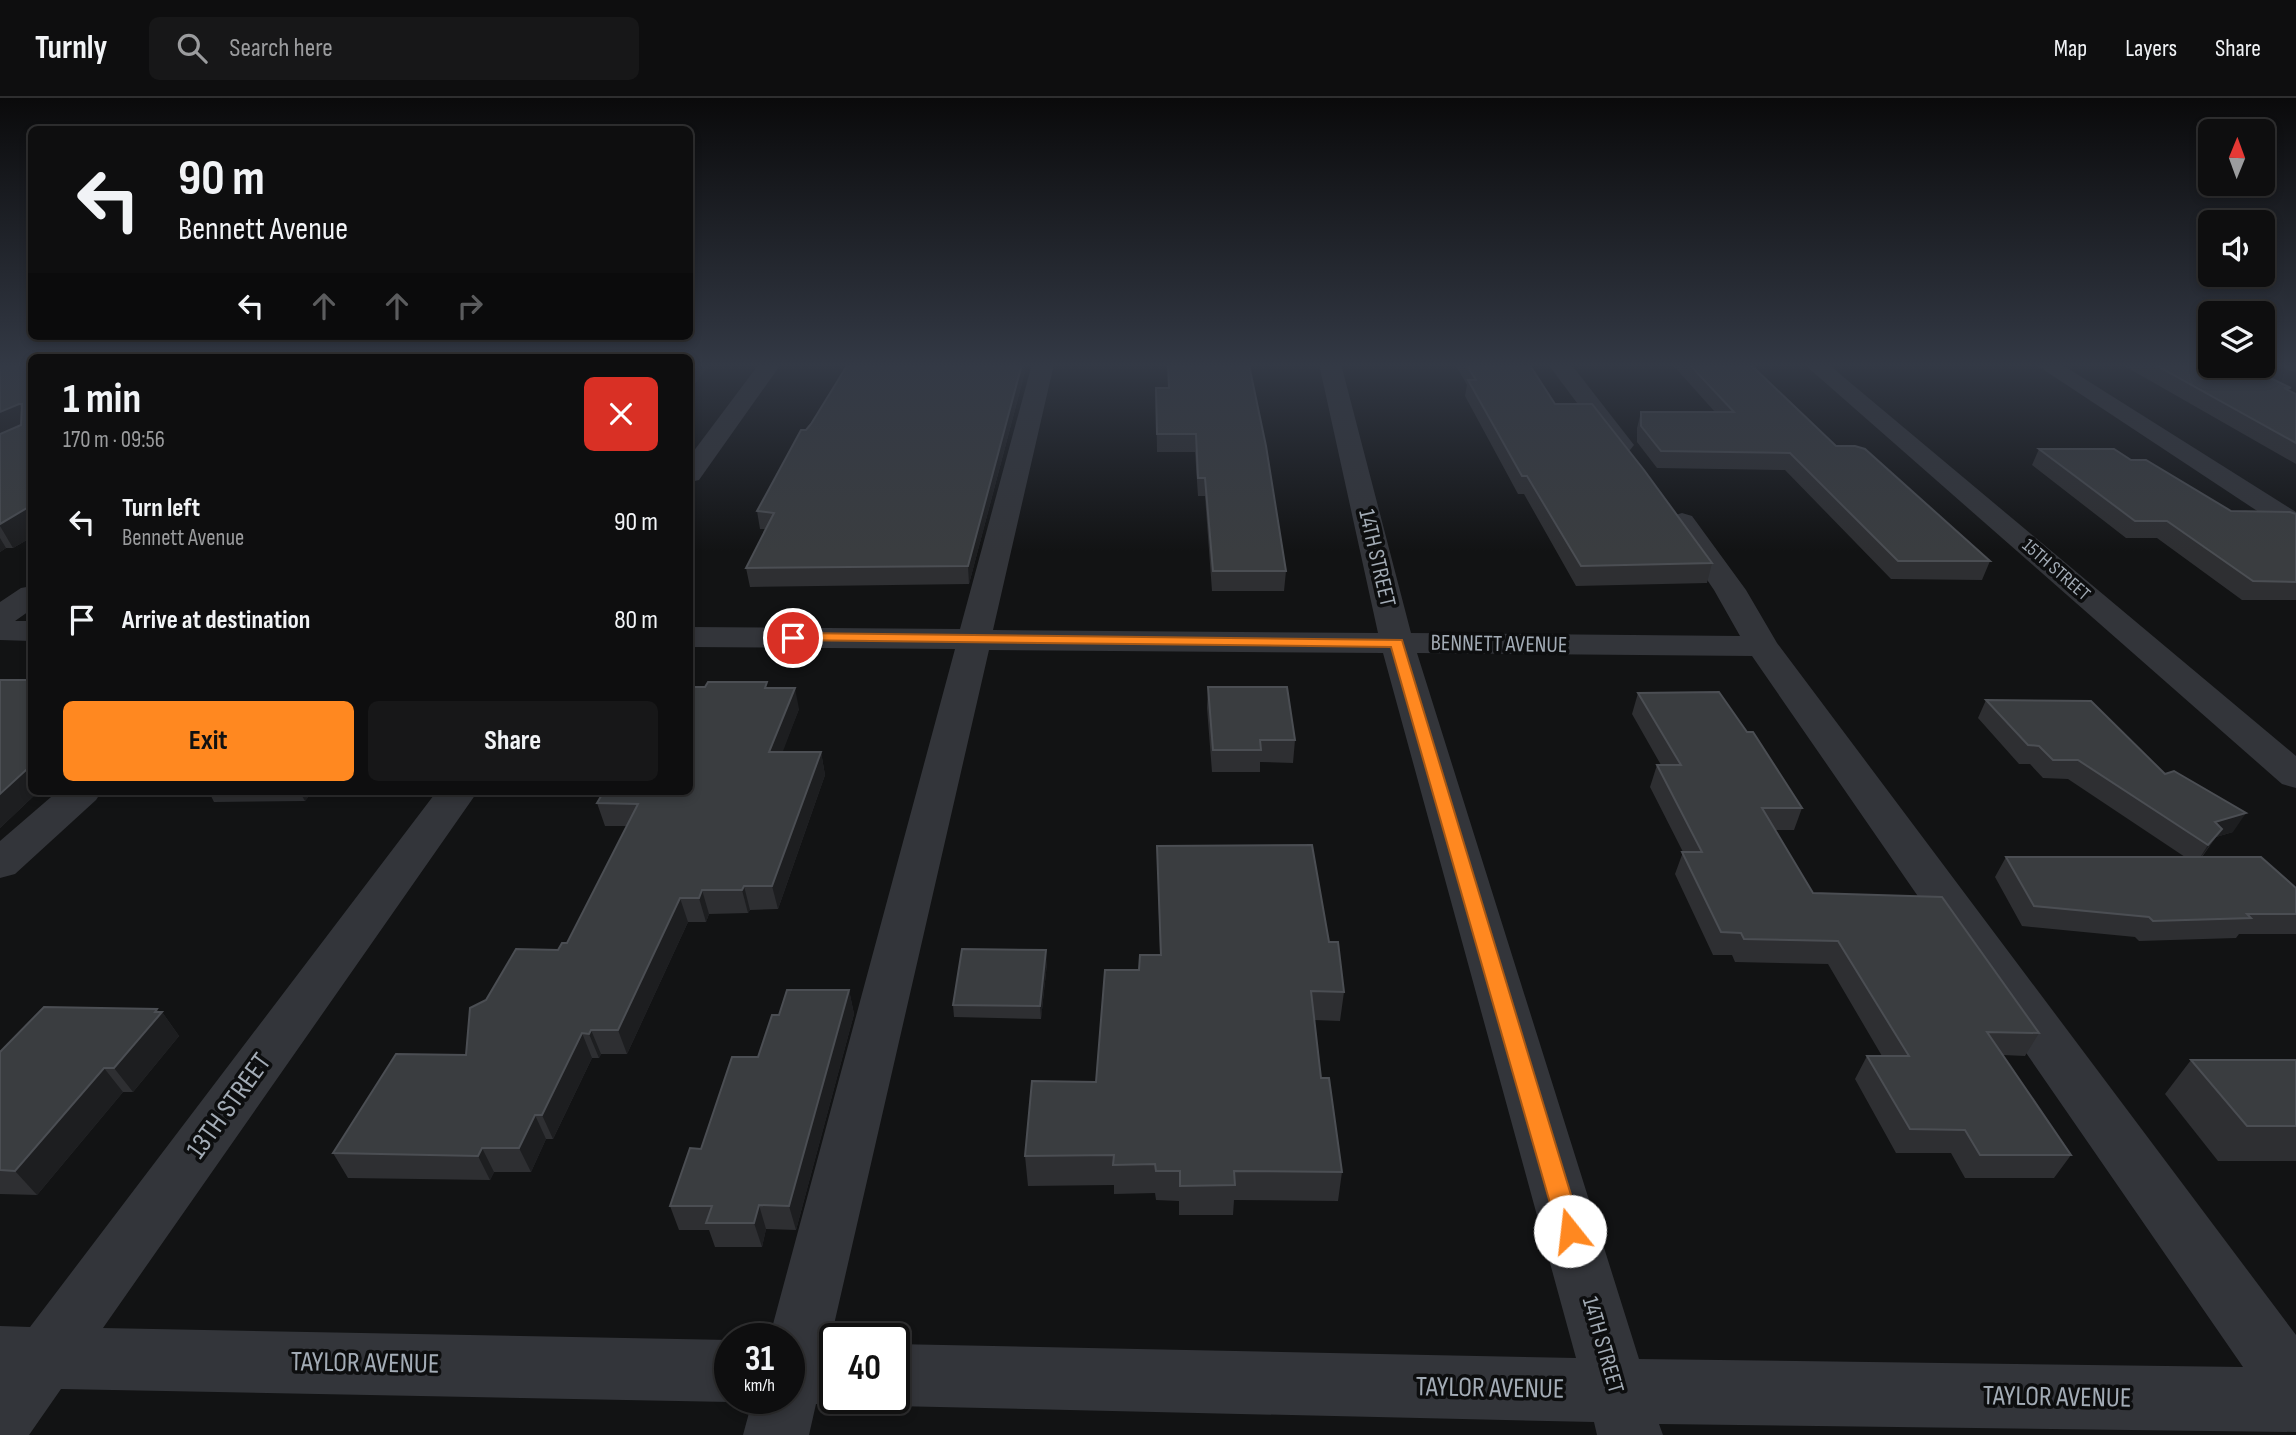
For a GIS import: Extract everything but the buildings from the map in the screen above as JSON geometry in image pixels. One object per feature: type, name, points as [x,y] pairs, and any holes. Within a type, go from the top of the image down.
[{"type":"street","points":[[693,470],[725,426]]},
{"type":"street","points":[[805,1351],[1027,426]]},
{"type":"street","name":"14TH STREET","points":[[1345,426],[1397,643],[1623,1413]]},
{"type":"street","points":[[1608,426],[1637,463]]},
{"type":"street","name":"15TH STREET","points":[[1888,426],[2296,776]]},
{"type":"street","points":[[2143,426],[2296,524]]},
{"type":"street","points":[[1667,502],[1730,590],[1762,646],[2296,1388]]},
{"type":"street","points":[[0,616],[28,598]]},
{"type":"street","points":[[0,630],[28,631]]},
{"type":"street","name":"BENNETT AVENUE","points":[[693,637],[1762,646]]},
{"type":"street","points":[[0,864],[78,795]]},
{"type":"street","name":"13TH STREET","points":[[0,1420],[23,1357],[455,795]]},
{"type":"street","name":"TAYLOR AVENUE","points":[[23,1357],[714,1371]]},
{"type":"street","name":"TAYLOR AVENUE","points":[[910,1376],[1623,1413],[2296,1400]]},
{"type":"street","points":[[776,1435],[784,1414]]},
{"type":"route","points":[[793,638],[1397,643],[1570,1231]]}]
